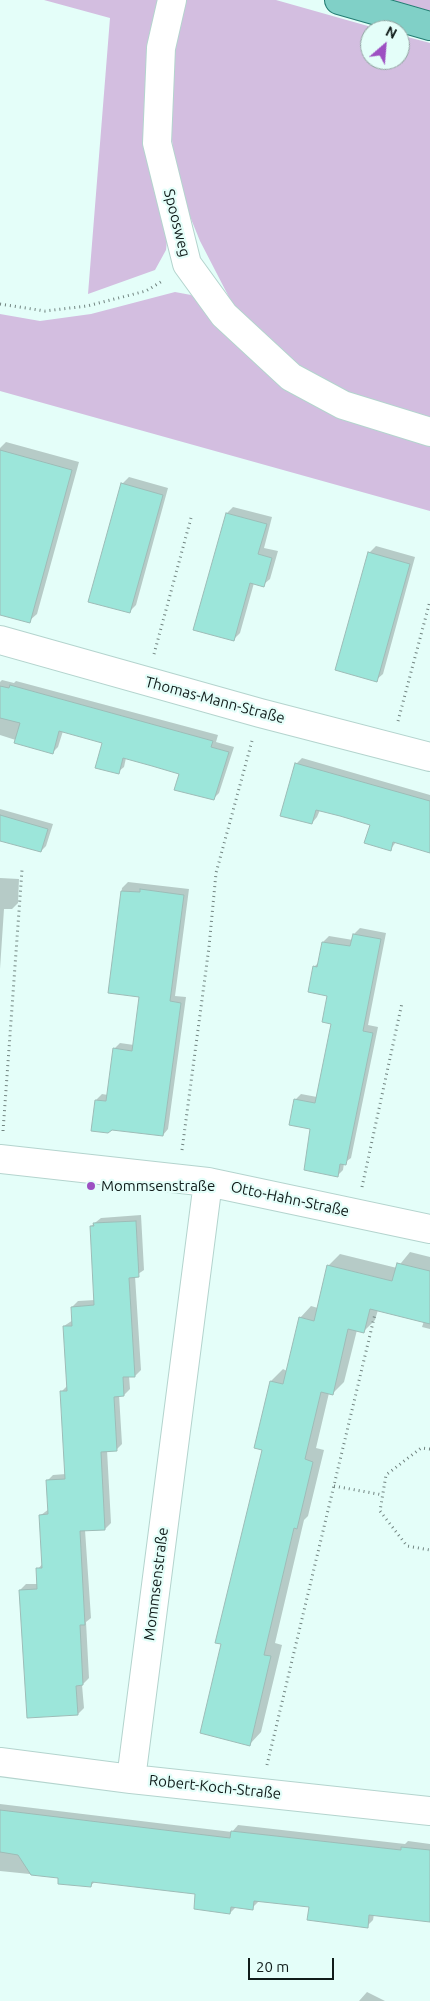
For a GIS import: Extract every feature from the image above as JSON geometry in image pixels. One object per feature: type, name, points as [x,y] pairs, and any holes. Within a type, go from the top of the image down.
[{"type":"main road","points":[[339,0],[430,26]]},
{"type":"street","name":"Spoosweg","points":[[172,0],[161,48],[157,143],[187,264],[224,314],[291,377],[343,405],[430,432]]},
{"type":"street","name":"Thomas-Mann-Straße","points":[[0,640],[260,713],[430,757]]},
{"type":"street","name":"Otto-Hahn-Straße","points":[[1,1159],[208,1182],[357,1212],[430,1229]]},
{"type":"street","name":"Mommsenstraße","points":[[131,1779],[208,1182]]},
{"type":"street","name":"Robert-Koch-Straße","points":[[0,1762],[131,1779],[430,1811]]},
{"type":"path","points":[[0,304],[45,311],[88,306],[146,290],[187,264]]},
{"type":"path","points":[[147,681],[191,518]]},
{"type":"path","points":[[392,746],[430,601]]},
{"type":"path","points":[[178,1178],[209,947],[216,874],[260,713]]},
{"type":"path","points":[[1,1159],[22,870]]},
{"type":"path","points":[[357,1212],[402,1003]]},
{"type":"path","points":[[261,1792],[375,1314]]},
{"type":"path","points":[[430,1449],[421,1448],[386,1475],[380,1511],[407,1546],[430,1550]]},
{"type":"path","points":[[334,1486],[382,1495]]},
{"type":"shaded area","points":[[44,0],[276,0],[360,24],[360,70],[410,70],[410,38],[430,43],[430,420],[339,389],[281,354],[232,303],[200,241],[176,182],[169,108],[176,37],[150,30],[146,108],[168,231],[166,250],[155,270],[88,294],[110,18]]},
{"type":"shaded area","points":[[392,0],[430,0],[430,11]]},
{"type":"shaded area","points":[[175,292],[191,295],[287,385],[430,441],[430,511],[0,391],[0,314],[40,321],[91,314]]},
{"type":"building","points":[[0,450],[72,470],[30,623],[0,615]]},
{"type":"building","points":[[121,483],[163,495],[130,613],[88,602]]},
{"type":"building","points":[[226,513],[267,524],[258,554],[272,558],[264,587],[250,583],[234,641],[193,630]]},
{"type":"building","points":[[368,552],[410,564],[377,682],[335,670]]},
{"type":"building","points":[[10,685],[213,741],[211,747],[229,752],[214,800],[174,790],[179,774],[123,758],[119,774],[95,768],[102,743],[59,731],[53,754],[14,743],[20,723],[0,718],[0,686],[9,688]]},
{"type":"building","points":[[295,763],[430,801],[430,853],[393,842],[391,851],[364,843],[370,825],[316,810],[312,824],[280,816]]},
{"type":"building","points":[[0,815],[48,829],[41,852],[0,841]]},
{"type":"building","points":[[140,889],[184,895],[170,1001],[181,1003],[163,1136],[112,1130],[108,1133],[91,1131],[95,1100],[106,1101],[113,1048],[132,1051],[139,997],[108,993],[121,891],[140,892]]},
{"type":"building","points":[[353,934],[381,939],[363,1031],[373,1033],[346,1165],[340,1164],[338,1177],[304,1170],[310,1129],[289,1125],[294,1099],[315,1103],[331,1024],[322,1022],[327,996],[308,992],[313,966],[317,967],[322,942],[350,946]]},
{"type":"building","points":[[136,1221],[139,1277],[129,1278],[135,1377],[123,1377],[124,1396],[114,1397],[117,1451],[101,1452],[105,1530],[80,1531],[85,1625],[80,1625],[83,1685],[76,1686],[78,1715],[27,1718],[19,1590],[37,1589],[36,1568],[42,1568],[39,1515],[48,1514],[46,1480],[65,1479],[60,1391],[67,1391],[63,1326],[72,1326],[71,1307],[94,1305],[90,1226],[94,1226],[93,1223]]},
{"type":"building","points":[[397,1263],[430,1271],[430,1324],[370,1309],[364,1333],[348,1329],[333,1395],[321,1392],[305,1459],[313,1462],[297,1529],[294,1528],[264,1655],[271,1656],[250,1746],[200,1733],[221,1644],[215,1643],[262,1450],[254,1448],[270,1381],[283,1384],[299,1317],[314,1321],[327,1265],[392,1281]]},
{"type":"building","points":[[0,1810],[230,1838],[231,1831],[401,1850],[401,1847],[430,1850],[430,1922],[369,1915],[368,1928],[307,1920],[309,1907],[254,1901],[253,1910],[231,1907],[230,1914],[194,1909],[195,1894],[92,1882],[91,1887],[58,1884],[58,1878],[31,1875],[18,1855],[0,1852]]},
{"type":"place","name":"Mommsenstraße","points":[[91,1186]]}]
